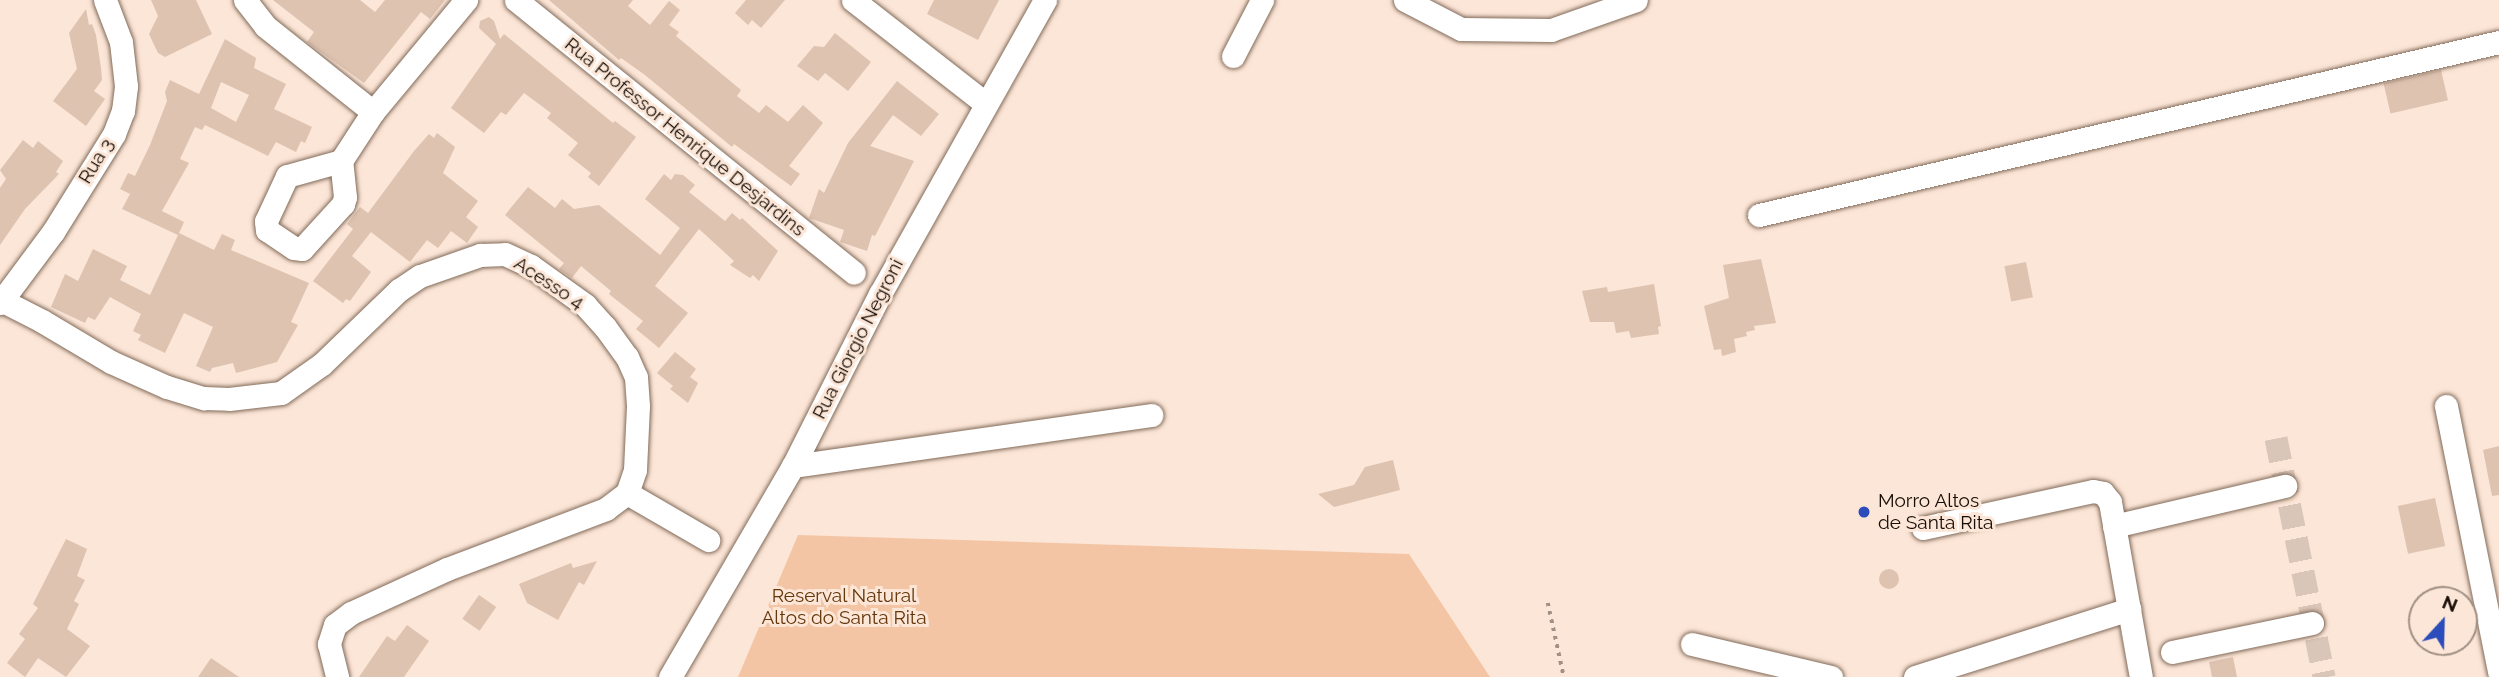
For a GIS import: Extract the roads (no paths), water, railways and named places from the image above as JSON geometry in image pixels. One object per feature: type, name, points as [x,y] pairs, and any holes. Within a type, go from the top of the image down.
[{"type":"street","name":"Rua 3","points":[[1,302],[53,232],[114,134],[123,111],[125,86],[121,42],[105,0]]},
{"type":"street","points":[[245,0],[265,26],[373,111]]},
{"type":"street","points":[[341,160],[373,111],[466,0]]},
{"type":"street","name":"Rua Professor Henrique Desjardins","points":[[516,0],[854,273]]},
{"type":"street","points":[[853,0],[985,103]]},
{"type":"street","name":"Rua Giorgio Negroni","points":[[670,677],[793,466],[880,294],[1045,0]]},
{"type":"street","points":[[1233,56],[1262,0]]},
{"type":"street","points":[[1405,0],[1461,29],[1551,30],[1636,0]]},
{"type":"street","points":[[1759,215],[2499,42]]},
{"type":"street","name":"Acesso 4","points":[[1,302],[111,362],[167,387],[204,398],[258,397],[281,393],[300,382],[398,290],[420,276],[480,255],[505,254],[531,266],[585,305],[627,356],[636,377],[638,406],[635,470],[627,493]]},
{"type":"street","points":[[2446,406],[2499,671]]},
{"type":"street","points":[[793,466],[1151,415]]},
{"type":"street","points":[[2114,526],[2285,486]]},
{"type":"street","points":[[1923,528],[2098,491],[2107,497],[2141,677]]},
{"type":"street","points":[[337,677],[329,644],[335,625],[351,613],[447,569],[606,509],[627,493],[708,540]]},
{"type":"street","points":[[1915,677],[2129,609]]},
{"type":"street","points":[[2172,652],[2312,624]]},
{"type":"street","points":[[1692,644],[1831,677]]},
{"type":"tunnel","points":[[2276,438],[2324,677]]},
{"type":"place","name":"Morro Altos de Santa Rita","points":[[1864,512]]},
{"type":"park label","name":"Reserval Natural Altos do Santa Rita","points":[[844,607]]}]
